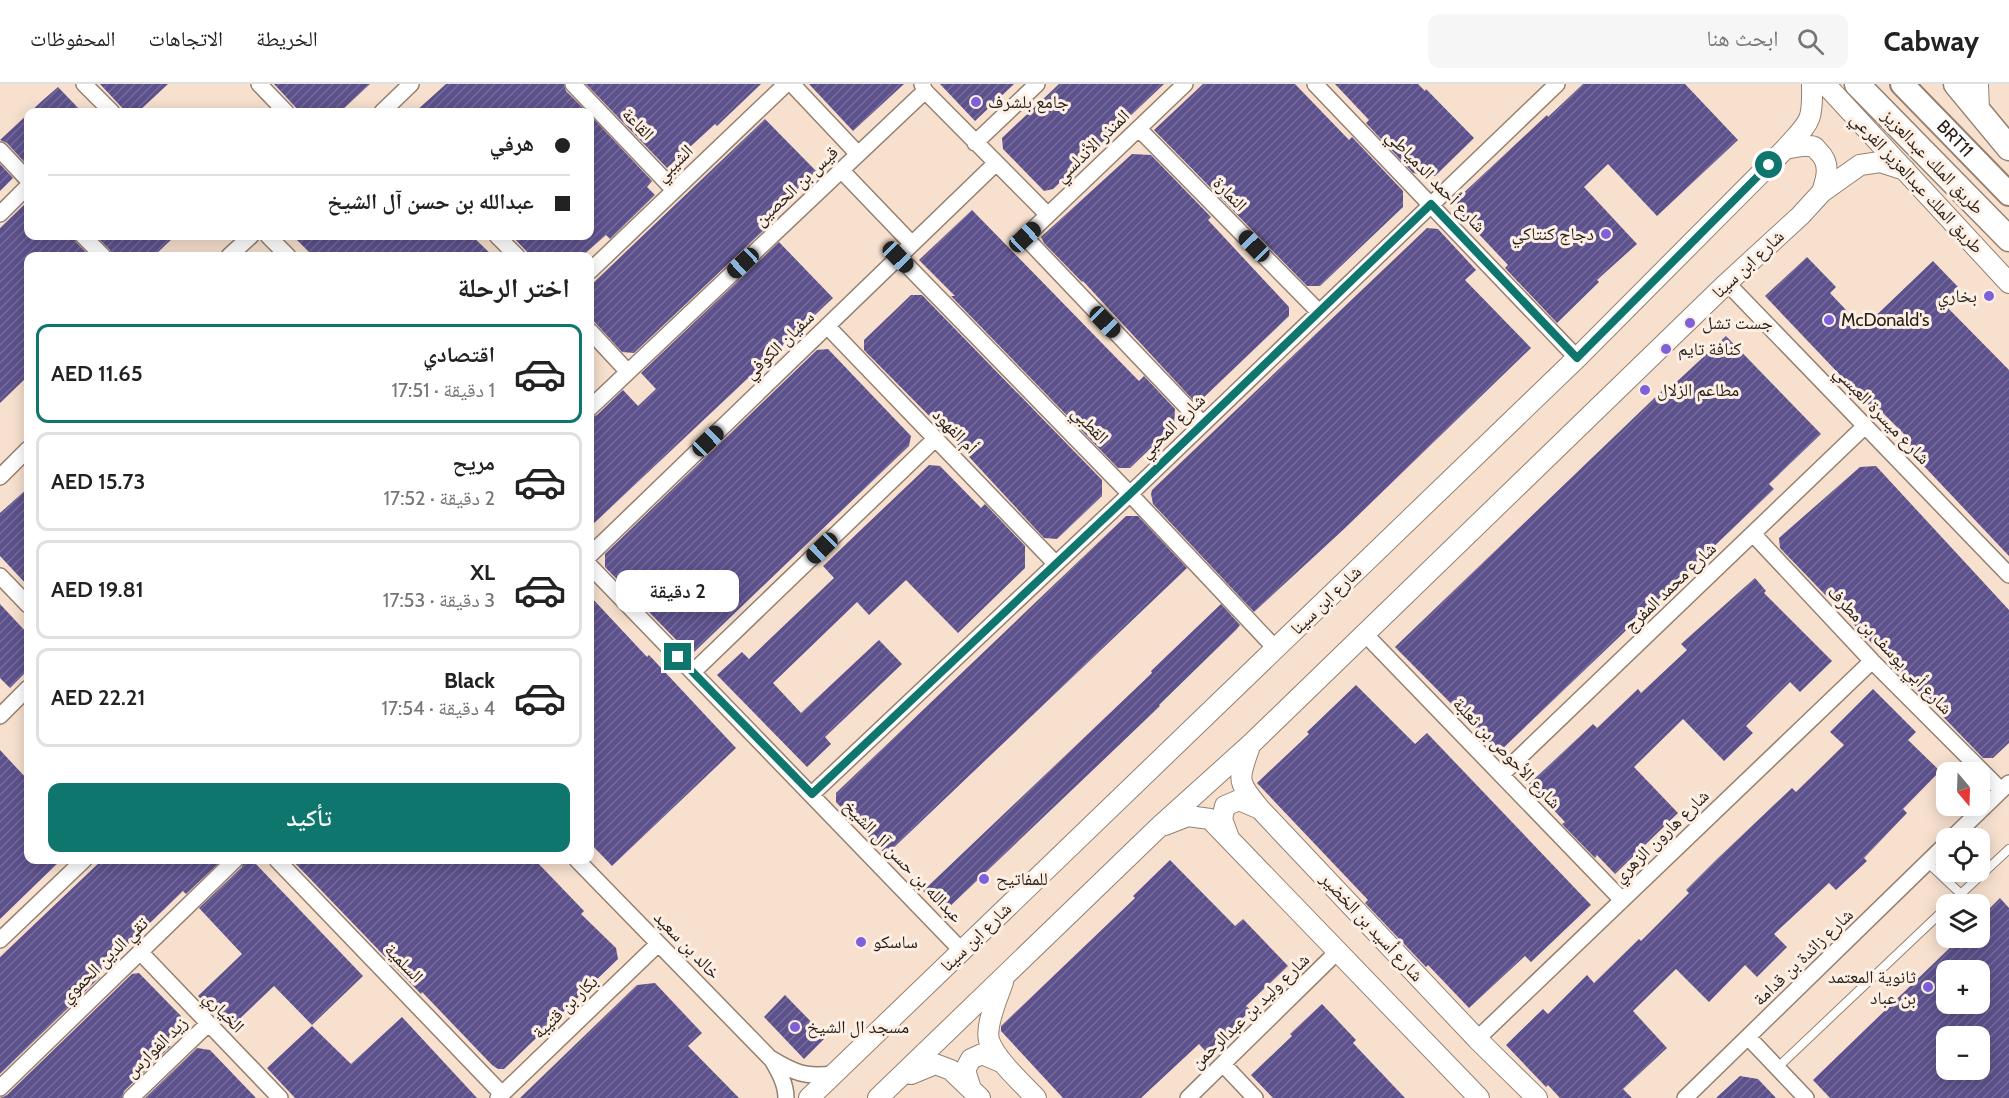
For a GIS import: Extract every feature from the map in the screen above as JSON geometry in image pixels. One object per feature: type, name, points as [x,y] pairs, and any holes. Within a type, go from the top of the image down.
[{"type":"main road","name":"طريق الملك عبدالعزيز","points":[[1857,84],[2009,239]]},
{"type":"main road","name":"BRT11","points":[[1902,84],[2009,194]]},
{"type":"main road","points":[[1956,84],[2006,142]]},
{"type":"street","points":[[84,84],[108,108]]},
{"type":"street","points":[[259,84],[282,108]]},
{"type":"street","points":[[386,108],[411,84]]},
{"type":"street","name":"القاعة","points":[[573,84],[674,190]]},
{"type":"street","name":"الشيبي","points":[[594,267],[786,84]]},
{"type":"street","points":[[792,84],[858,154]]},
{"type":"street","points":[[975,143],[1037,84]]},
{"type":"street","name":"المنذر الأندلسي","points":[[1185,84],[1025,237],[1202,423]]},
{"type":"street","name":"شارع أحمد الدمياطي","points":[[1315,84],[1577,358]]},
{"type":"street","name":"شارع ابن سينا","points":[[809,1098],[1577,358],[1785,149],[1810,122],[1812,84]]},
{"type":"street","name":"طريق الملك عبدالعزيز الفرعي","points":[[1825,84],[2009,283]]},
{"type":"street","points":[[1978,84],[1979,111]]},
{"type":"street","name":"شارع المحبي","points":[[812,794],[1130,494],[1549,87]]},
{"type":"street","points":[[923,88],[995,164],[1048,215]]},
{"type":"street","name":"قيس بن الحصين","points":[[594,404],[858,154],[923,88]]},
{"type":"street","name":"النمارة","points":[[1139,129],[1319,312]]},
{"type":"street","points":[[1785,149],[1809,146],[1822,154],[1827,166],[1827,178],[1822,192]]},
{"type":"street","points":[[0,150],[24,176]]},
{"type":"street","name":"شارع ابن سينا","points":[[878,1098],[1160,826],[1252,743],[1727,283],[1800,216],[1822,192],[1860,165],[1880,162],[1905,170]]},
{"type":"street","name":"سفيان الكوفي","points":[[594,551],[995,164]]},
{"type":"street","points":[[841,170],[912,244]]},
{"type":"street","points":[[0,214],[24,190]]},
{"type":"street","points":[[87,240],[99,252]]},
{"type":"street","points":[[272,240],[284,252]]},
{"type":"street","points":[[501,240],[513,252]]},
{"type":"street","name":"القطبي","points":[[898,257],[1130,494],[1276,648]]},
{"type":"street","name":"شارع ميسرة العبسي","points":[[1727,283],[2009,575]]},
{"type":"street","name":"أم الفهود","points":[[827,326],[1055,563]]},
{"type":"street","points":[[594,336],[628,372]]},
{"type":"street","name":"شارع محمد المفرج","points":[[1501,775],[1865,426]]},
{"type":"street","points":[[693,672],[935,439]]},
{"type":"street","points":[[0,477],[24,453]]},
{"type":"street","name":"شارع أبي يوسف بن مطرف","points":[[1753,534],[1872,661],[2005,787]]},
{"type":"street","name":"عبدالله بن حسن آل الشيخ","points":[[594,570],[962,951]]},
{"type":"street","points":[[0,576],[24,601]]},
{"type":"street","name":"شارع الأحوص بن ثعلبة","points":[[1365,634],[1622,900]]},
{"type":"street","name":"شارع هارون الزهري","points":[[1477,1039],[1872,661]]},
{"type":"street","points":[[0,716],[24,692]]},
{"type":"street","name":"شارع أسيد بن الخضير","points":[[1252,743],[1240,773],[1245,791],[1477,1039],[1537,1098]]},
{"type":"street","points":[[1962,828],[2005,787]]},
{"type":"street","points":[[1229,838],[1222,819],[1225,806],[1239,800],[1260,809]]},
{"type":"street","points":[[1160,826],[1188,816],[1210,819],[1479,1098]]},
{"type":"street","name":"شارع زائدة بن قدامة","points":[[1685,1098],[1936,853]]},
{"type":"street","points":[[0,940],[80,864]]},
{"type":"street","name":"تقي الدين الحموي","points":[[0,1088],[231,864]]},
{"type":"street","name":"السلمية","points":[[281,864],[500,1096]]},
{"type":"street","name":"خالد بن سعيد","points":[[581,864],[770,1058],[785,1068],[803,1074],[817,1077],[835,1073]]},
{"type":"street","name":"بكار بن قتيبة","points":[[500,1096],[658,944]]},
{"type":"street","name":"شارع وليد بن عبدالرحمن","points":[[1188,1098],[1338,951]]},
{"type":"street","name":"الخياري","points":[[141,953],[280,1098]]},
{"type":"street","points":[[1005,978],[991,1015],[989,1040],[1003,1063],[1036,1098]]},
{"type":"street","name":"زيد الفوارس","points":[[131,1098],[208,1024]]},
{"type":"street","points":[[1748,1038],[1806,1098]]},
{"type":"street","points":[[975,1094],[965,1070],[971,1059],[982,1054],[1003,1063]]},
{"type":"street","name":"خالد بن سعيد","points":[[770,1058],[781,1076],[786,1098]]},
{"type":"street","points":[[898,1079],[934,1064],[951,1070],[975,1094]]},
{"type":"street","points":[[1223,1064],[1255,1098]]},
{"type":"lane","points":[[1927,862],[1961,894],[2009,849]]},
{"type":"lane","points":[[1777,1068],[1936,918]]},
{"type":"building","points":[[100,84],[168,84],[142,108],[122,108]]},
{"type":"building","points":[[274,84],[370,84],[344,108],[296,108]]},
{"type":"building","points":[[446,84],[564,84],[566,91],[583,108],[419,108]]},
{"type":"building","points":[[586,84],[761,84],[717,126],[715,124],[667,168]]},
{"type":"building","points":[[809,84],[904,84],[853,131]]},
{"type":"building","name":"جامع بلشرف","points":[[940,84],[1014,84],[975,121]]},
{"type":"building","points":[[1059,84],[1164,84],[1053,189],[1044,191],[1003,149],[1002,138]]},
{"type":"building","points":[[1203,84],[1295,84],[1349,140],[1352,137],[1403,191],[1403,207],[1320,286],[1307,286],[1154,130]]},
{"type":"building","points":[[1335,84],[1418,84],[1425,91],[1426,89],[1474,138],[1435,176],[1413,173],[1366,123],[1369,120]]},
{"type":"building","points":[[1583,84],[1685,84],[1738,140],[1657,216],[1608,164],[1584,187],[1637,244],[1597,280],[1599,282],[1557,323],[1505,268],[1508,265],[1457,211],[1457,199]]},
{"type":"building","points":[[58,87],[78,108],[34,108]]},
{"type":"building","points":[[24,118],[24,162],[7,143],[0,140]]},
{"type":"building","points":[[594,119],[652,181],[647,187],[655,195],[610,239],[606,235],[587,252],[527,252],[516,240],[594,240]]},
{"type":"building","points":[[765,119],[816,171],[762,224],[766,228],[634,353],[622,352],[594,321],[594,282]]},
{"type":"building","points":[[1132,154],[1151,155],[1211,217],[1208,220],[1289,307],[1289,316],[1201,400],[1193,400],[1083,281],[1044,243],[1041,237]]},
{"type":"building","points":[[0,164],[13,178],[0,191]]},
{"type":"building","points":[[24,205],[24,240],[75,240],[86,252],[24,252],[24,380],[0,403],[0,228]]},
{"type":"building","points":[[972,210],[1139,381],[1144,376],[1175,409],[1174,426],[1130,468],[1118,468],[919,260]]},
{"type":"building","points":[[1427,228],[1438,229],[1476,270],[1465,280],[1531,348],[1344,529],[1254,612],[1153,504],[1152,490]]},
{"type":"building","points":[[100,240],[171,240],[158,252],[111,252]]},
{"type":"building","points":[[297,240],[476,240],[489,252],[309,252]]},
{"type":"building","points":[[779,242],[833,298],[594,523],[594,416],[623,390],[638,406],[656,389],[641,373]]},
{"type":"building","points":[[1807,257],[1836,287],[1830,293],[1863,328],[1933,261],[1959,288],[1943,303],[2009,370],[2009,556],[1922,464],[1924,461],[1902,439],[1906,436],[1877,407],[1874,410],[1765,296]]},
{"type":"building","points":[[911,295],[922,295],[1102,480],[1102,496],[1057,539],[1044,538],[959,446],[864,350],[864,340]]},
{"type":"building","points":[[1726,336],[1821,434],[1769,484],[1774,489],[1499,752],[1395,647],[1668,385],[1670,388]]},
{"type":"building","points":[[828,349],[911,436],[909,446],[691,655],[605,567],[605,554],[817,350]]},
{"type":"building","points":[[929,465],[940,466],[981,508],[985,504],[1025,546],[1025,568],[958,633],[906,580],[869,615],[857,602],[773,683],[801,713],[879,640],[902,664],[825,737],[831,744],[807,767],[717,675],[742,652],[749,659],[834,578],[823,566]]},
{"type":"building","points":[[1876,466],[2009,610],[2009,743],[1993,758],[1983,758],[1780,548],[1779,538],[1860,467]]},
{"type":"building","points":[[24,492],[24,582],[0,556],[0,513]]},
{"type":"building","points":[[1126,516],[1138,516],[1187,568],[886,855],[836,802],[836,793]]},
{"type":"building","points":[[1755,578],[1766,591],[1764,593],[1832,661],[1800,692],[1790,682],[1746,726],[1753,733],[1724,761],[1683,719],[1634,767],[1678,813],[1615,874],[1597,855],[1595,858],[1562,824],[1565,822],[1529,784],[1593,724],[1597,728],[1638,689],[1641,693],[1687,650],[1681,644]]},
{"type":"building","points":[[594,600],[736,748],[612,866],[594,847]]},
{"type":"building","points":[[0,604],[24,630],[24,674],[10,688],[0,678]]},
{"type":"building","points":[[1221,604],[1240,625],[1236,630],[1160,706],[944,912],[923,891],[1152,673],[1151,671]]},
{"type":"building","points":[[1356,685],[1415,744],[1427,733],[1591,905],[1531,962],[1525,956],[1469,1008],[1365,903],[1368,900],[1257,783]]},
{"type":"building","points":[[1873,689],[1916,732],[1908,740],[1936,767],[1936,775],[1903,809],[1907,813],[1864,858],[1867,861],[1836,890],[1829,883],[1774,934],[1787,947],[1757,977],[1745,965],[1709,1002],[1676,969],[1633,1011],[1667,1048],[1623,1089],[1632,1098],[1560,1098],[1548,1085],[1546,1087],[1506,1045],[1543,1009],[1548,1014],[1587,975],[1594,983],[1639,939],[1641,941],[1689,893],[1686,890],[1792,788],[1796,792],[1844,745],[1830,732]]},
{"type":"building","points":[[0,750],[24,776],[24,864],[57,864],[0,919]]},
{"type":"building","points":[[1170,860],[1235,926],[1243,919],[1288,966],[1246,1006],[1251,1010],[1207,1053],[1199,1044],[1141,1098],[1063,1098],[1001,1031],[1001,1026],[1135,898],[1133,896]]},
{"type":"building","points":[[98,864],[218,864],[186,894],[183,891],[93,978],[100,977],[0,1074],[0,957]]},
{"type":"building","points":[[243,864],[256,864],[363,976],[312,1025],[274,986],[230,1028],[198,996],[242,954],[199,908]]},
{"type":"building","points":[[296,864],[539,864],[584,911],[581,914],[616,948],[618,959],[504,1069],[498,1069],[492,1065],[422,992],[421,994]]},
{"type":"building","name":"ثانوية المعتمد بن عباد","points":[[2000,898],[2009,908],[2009,1098],[1830,1098],[1813,1080],[1936,961],[1936,1014],[1990,1014],[1990,960],[1937,960],[1950,948],[1990,948],[1990,908]]},
{"type":"building","points":[[139,973],[181,1016],[180,1028],[163,1045],[171,1046],[124,1091],[122,1098],[0,1098],[7,1095],[132,974]]},
{"type":"building","points":[[655,983],[702,1033],[688,1046],[739,1098],[520,1098],[637,985]]},
{"type":"building","name":"مسجد ال الشيخ","points":[[785,995],[826,1037],[804,1059],[764,1017]]},
{"type":"building","points":[[1322,1004],[1356,1040],[1353,1043],[1405,1098],[1273,1098],[1251,1075]]},
{"type":"building","points":[[402,1017],[477,1098],[295,1098],[267,1068],[312,1026],[351,1064]]},
{"type":"building","points":[[197,1048],[210,1050],[256,1098],[145,1098]]},
{"type":"building","points":[[1740,1076],[1758,1079],[1776,1098],[1716,1098]]},
{"type":"place","name":"جامع بلشرف","points":[[976,102]]},
{"type":"place","name":"دجاج كنتاكي","points":[[1606,234]]},
{"type":"place","name":"بخاري","points":[[1989,296]]},
{"type":"place","name":"McDonald's","points":[[1829,320]]},
{"type":"place","name":"جست تشل","points":[[1690,323]]},
{"type":"place","name":"كنافة تايم","points":[[1666,349]]},
{"type":"place","name":"مطاعم الزلال","points":[[1645,390]]},
{"type":"place","name":"للمفاتيح","points":[[984,879]]},
{"type":"place","name":"ساسكو","points":[[861,942]]},
{"type":"place","name":"ثانوية المعتمد بن عباد","points":[[1928,987]]},
{"type":"place","name":"مسجد ال الشيخ","points":[[795,1027]]},
{"type":"route","points":[[678,657],[812,794],[1130,494],[1431,204],[1577,358],[1769,165]]}]
